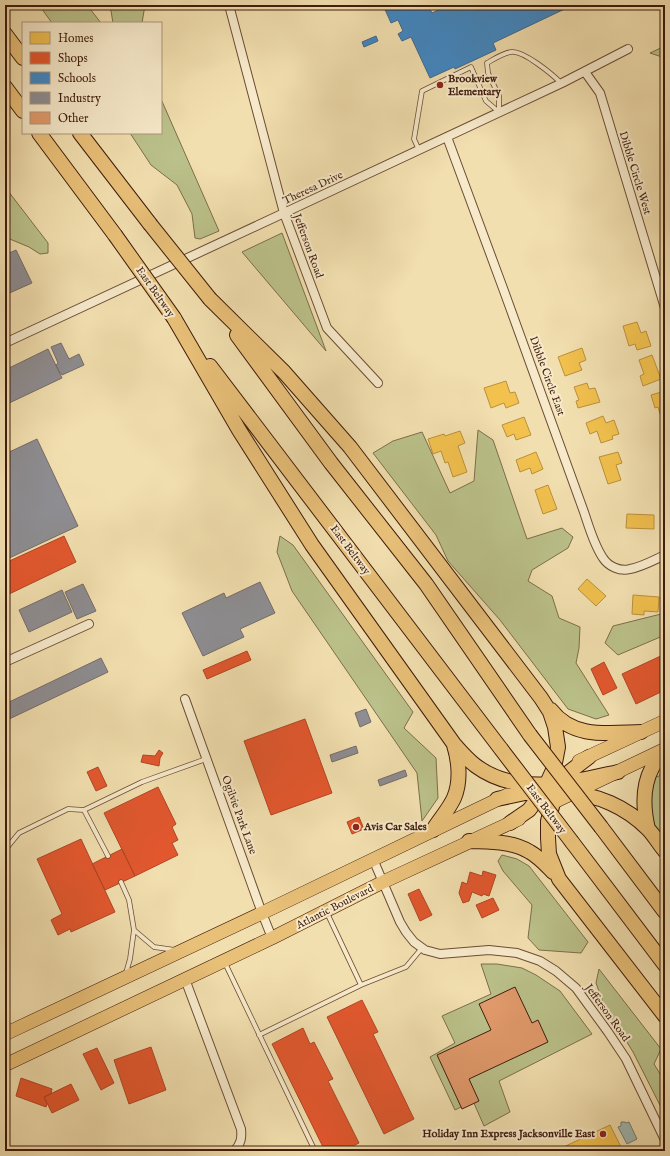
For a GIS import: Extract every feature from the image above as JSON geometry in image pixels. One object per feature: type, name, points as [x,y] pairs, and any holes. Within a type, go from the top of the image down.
[{"type":"highway","points":[[5,34],[22,57]]},
{"type":"highway","points":[[5,87],[22,110]]},
{"type":"highway","name":"East Beltway","points":[[40,134],[115,235],[174,318],[665,965]]},
{"type":"highway","points":[[81,134],[210,299],[331,463],[426,584],[530,735],[665,912]]},
{"type":"highway","points":[[210,299],[284,372],[350,447],[553,713],[562,722],[572,728],[585,731],[599,733],[641,732]]},
{"type":"highway","points":[[174,318],[239,430],[312,545],[454,744],[477,767],[506,780],[589,795],[613,803],[648,829],[665,851]]},
{"type":"highway","points":[[541,698],[550,712],[555,727],[558,747],[551,788],[548,838],[549,854],[559,879]]},
{"type":"highway","points":[[510,823],[529,810],[564,776],[589,757],[665,721]]},
{"type":"highway","points":[[433,830],[453,800],[458,785],[457,755],[454,744]]},
{"type":"highway","points":[[573,793],[665,750]]},
{"type":"highway","points":[[648,829],[644,798],[646,781],[652,767],[665,750]]},
{"type":"highway","points":[[497,799],[618,772]]},
{"type":"highway","points":[[5,1034],[262,913],[530,784]]},
{"type":"highway","name":"Atlantic Boulevard","points":[[5,1065],[272,938],[383,882],[510,823]]},
{"type":"highway","points":[[469,842],[505,843],[530,851],[543,861],[559,879],[665,1016]]},
{"type":"street","name":"Jefferson Road","points":[[229,5],[284,214],[326,328],[378,383]]},
{"type":"street","name":"Theresa Drive","points":[[5,343],[562,83],[628,49]]},
{"type":"street","name":"Dibble Circle West","points":[[585,72],[600,93],[665,308]]},
{"type":"street","name":"Dibble Circle East","points":[[447,137],[584,512],[603,559],[617,569],[629,570],[665,555]]},
{"type":"street","points":[[5,662],[89,624]]},
{"type":"street","name":"Ogilvie Park Lane","points":[[185,699],[272,938]]},
{"type":"street","name":"Jefferson Road","points":[[373,859],[400,922],[414,942],[425,950],[440,954],[489,950],[517,952],[540,961],[556,971],[576,988],[626,1059],[665,1140]]},
{"type":"street","points":[[185,979],[241,1129],[242,1138],[239,1147],[234,1151]]},
{"type":"lane","points":[[499,112],[499,96],[488,73],[487,62],[511,52],[520,53],[549,71],[562,83]]},
{"type":"lane","points":[[419,150],[414,139],[422,91],[471,67],[486,101],[499,112]]},
{"type":"lane","points":[[5,850],[19,833],[68,809],[84,810],[142,782],[207,759]]},
{"type":"lane","points":[[84,810],[108,856]]},
{"type":"lane","points":[[121,882],[129,900],[134,930],[130,959],[125,978]]},
{"type":"lane","points":[[326,911],[361,985]]},
{"type":"lane","points":[[134,930],[154,947],[182,951]]},
{"type":"lane","points":[[259,1034],[361,985],[406,967],[422,947]]},
{"type":"lane","points":[[224,961],[315,1151]]},
{"type":"green space","points":[[39,5],[87,5],[100,22],[51,22]]},
{"type":"green space","points":[[110,5],[145,5],[142,22],[113,22]]},
{"type":"green space","points":[[665,46],[665,58],[650,53]]},
{"type":"green space","points":[[162,101],[219,231],[200,239],[195,238],[192,214],[177,185],[151,165],[131,134],[162,134]]},
{"type":"green space","points":[[5,187],[48,243],[48,253],[40,254],[29,247],[5,237]]},
{"type":"green space","points":[[282,233],[326,351],[242,252]]},
{"type":"green space","points":[[478,430],[493,440],[527,539],[562,528],[573,537],[568,548],[532,570],[528,581],[552,596],[559,618],[580,627],[579,648],[576,663],[609,715],[596,719],[568,709],[500,620],[448,561],[436,535],[373,453],[393,441],[422,432],[450,493],[474,481]]},
{"type":"green space","points":[[280,536],[293,545],[413,712],[404,728],[436,758],[438,798],[422,821],[417,773],[292,591],[277,552]]},
{"type":"green space","points":[[665,613],[665,635],[618,655],[605,643],[613,626]]},
{"type":"green space","points":[[665,767],[665,837],[658,832],[653,822],[649,805],[655,774],[658,777]]},
{"type":"green space","points":[[502,855],[517,859],[529,866],[588,942],[581,953],[539,950],[528,938],[532,905],[503,871],[498,861]]},
{"type":"green space","points":[[481,964],[497,964],[522,968],[536,975],[560,991],[592,1034],[499,1081],[510,1112],[484,1126],[473,1101],[455,1110],[430,1057],[455,1043],[442,1016],[491,994]]},
{"type":"green space","points":[[599,969],[661,1049],[654,1064],[665,1082],[665,1115],[633,1052],[604,1005],[596,983]]},
{"type":"water","points":[[621,1122],[629,1122],[637,1139],[627,1144],[618,1127],[621,1126]]},
{"type":"building: Homes","points":[[637,322],[641,333],[646,331],[651,346],[637,350],[635,344],[629,346],[623,326]]},
{"type":"building: Homes","points":[[582,348],[586,360],[579,363],[582,370],[565,376],[558,357]]},
{"type":"building: Homes","points":[[652,355],[661,379],[643,386],[640,376],[644,374],[639,360]]},
{"type":"building: Homes","points":[[506,381],[510,393],[515,392],[519,403],[506,408],[504,403],[491,408],[484,388]]},
{"type":"building: Homes","points":[[587,383],[589,389],[595,388],[600,402],[578,408],[576,401],[579,400],[574,387]]},
{"type":"building: Homes","points":[[665,391],[665,412],[660,414],[658,407],[655,408],[651,395]]},
{"type":"building: Homes","points":[[603,416],[606,423],[614,420],[619,434],[612,436],[613,439],[601,443],[597,431],[590,434],[586,423]]},
{"type":"building: Homes","points":[[524,417],[531,435],[516,440],[514,434],[507,437],[502,425]]},
{"type":"building: Homes","points":[[460,431],[465,443],[458,446],[467,472],[453,477],[448,462],[445,463],[441,451],[433,454],[428,439],[444,434],[445,436]]},
{"type":"building: Homes","points":[[536,452],[543,469],[532,474],[530,468],[520,472],[516,460]]},
{"type":"building: Homes","points":[[618,452],[622,463],[616,465],[621,480],[608,484],[599,457]]},
{"type":"building: Homes","points":[[548,485],[557,509],[543,514],[535,490]]},
{"type":"building: Homes","points":[[627,514],[654,515],[654,529],[626,528]]},
{"type":"building: Homes","points":[[587,579],[606,596],[596,606],[578,589]]},
{"type":"building: Homes","points":[[633,595],[659,597],[658,612],[644,611],[644,615],[632,614]]},
{"type":"building: Homes","name":"Holiday Inn Express Jacksonville East","points":[[610,1125],[623,1151],[555,1151],[572,1143]]},
{"type":"building: Shops","points":[[64,536],[76,562],[5,596],[5,563]]},
{"type":"building: Shops","points":[[247,651],[251,660],[207,679],[203,670]]},
{"type":"building: Shops","points":[[665,654],[665,690],[636,704],[622,674]]},
{"type":"building: Shops","points":[[604,662],[617,688],[603,695],[591,669]]},
{"type":"building: Shops","points":[[305,719],[332,793],[271,815],[244,741]]},
{"type":"building: Shops","points":[[159,750],[163,753],[160,758],[159,766],[141,762],[143,755],[155,756]]},
{"type":"building: Shops","points":[[98,767],[107,786],[96,791],[87,772]]},
{"type":"building: Shops","points":[[158,787],[176,824],[172,827],[178,840],[172,843],[178,855],[135,876],[104,813]]},
{"type":"building: Shops","points":[[359,817],[364,829],[352,834],[347,822]]},
{"type":"building: Shops","points":[[81,839],[115,912],[71,932],[70,929],[58,935],[51,920],[62,914],[37,859]]},
{"type":"building: Shops","points":[[122,849],[135,876],[105,890],[92,864]]},
{"type":"building: Shops","points":[[483,871],[496,875],[489,896],[483,894],[482,896],[472,892],[469,901],[463,903],[459,893],[462,882],[467,884],[470,872],[482,876]]},
{"type":"building: Shops","points":[[419,889],[432,915],[420,921],[408,894]]},
{"type":"building: Shops","points":[[493,898],[499,910],[482,918],[476,905]]},
{"type":"building: Shops","points":[[362,1000],[378,1032],[373,1034],[414,1119],[384,1134],[327,1017]]},
{"type":"building: Shops","points":[[303,1028],[310,1044],[314,1042],[333,1079],[328,1081],[359,1143],[343,1151],[325,1151],[272,1044]]},
{"type":"building: Shops","points":[[151,1047],[166,1090],[129,1104],[114,1060]]},
{"type":"building: Shops","points":[[97,1048],[114,1083],[101,1090],[83,1054]]},
{"type":"building: Shops","points":[[21,1078],[52,1089],[51,1094],[44,1097],[47,1104],[46,1107],[16,1096]]},
{"type":"building: Shops","points":[[71,1084],[79,1100],[52,1113],[44,1097]]},
{"type":"building: Schools","points":[[383,5],[428,5],[432,13],[449,5],[475,5],[477,11],[489,5],[571,6],[493,43],[496,50],[455,69],[454,67],[430,78],[411,37],[402,41],[398,34],[403,31],[398,20],[391,23]]},
{"type":"building: Schools","points":[[376,36],[378,41],[364,47],[362,42]]},
{"type":"building: Industry","points":[[16,250],[32,283],[5,295],[5,255]]},
{"type":"building: Industry","points":[[61,343],[69,359],[79,354],[84,365],[62,375],[56,365],[58,363],[51,347]]},
{"type":"building: Industry","points":[[48,349],[62,378],[5,405],[5,370]]},
{"type":"building: Industry","points":[[37,439],[78,526],[5,560],[5,454]]},
{"type":"building: Industry","points":[[260,582],[275,613],[240,629],[244,637],[203,656],[182,613],[224,593],[226,598]]},
{"type":"building: Industry","points":[[83,584],[96,611],[77,619],[65,592]]},
{"type":"building: Industry","points":[[62,590],[72,612],[29,632],[19,610]]},
{"type":"building: Industry","points":[[101,658],[108,672],[5,721],[5,704]]},
{"type":"building: Industry","points":[[366,709],[371,722],[360,727],[355,713]]},
{"type":"building: Industry","points":[[356,746],[358,753],[332,762],[330,755]]},
{"type":"building: Industry","points":[[405,770],[407,776],[380,786],[378,780]]},
{"type":"building: Other","points":[[515,987],[532,1023],[538,1020],[548,1042],[469,1079],[479,1101],[462,1109],[437,1055],[491,1030],[479,1004]]},
{"type":"place","name":"Brookview Elementary","points":[[440,85]]},
{"type":"place","name":"Avis Car Sales","points":[[356,827]]},
{"type":"place","name":"Holiday Inn Express Jacksonville East","points":[[603,1134]]}]
